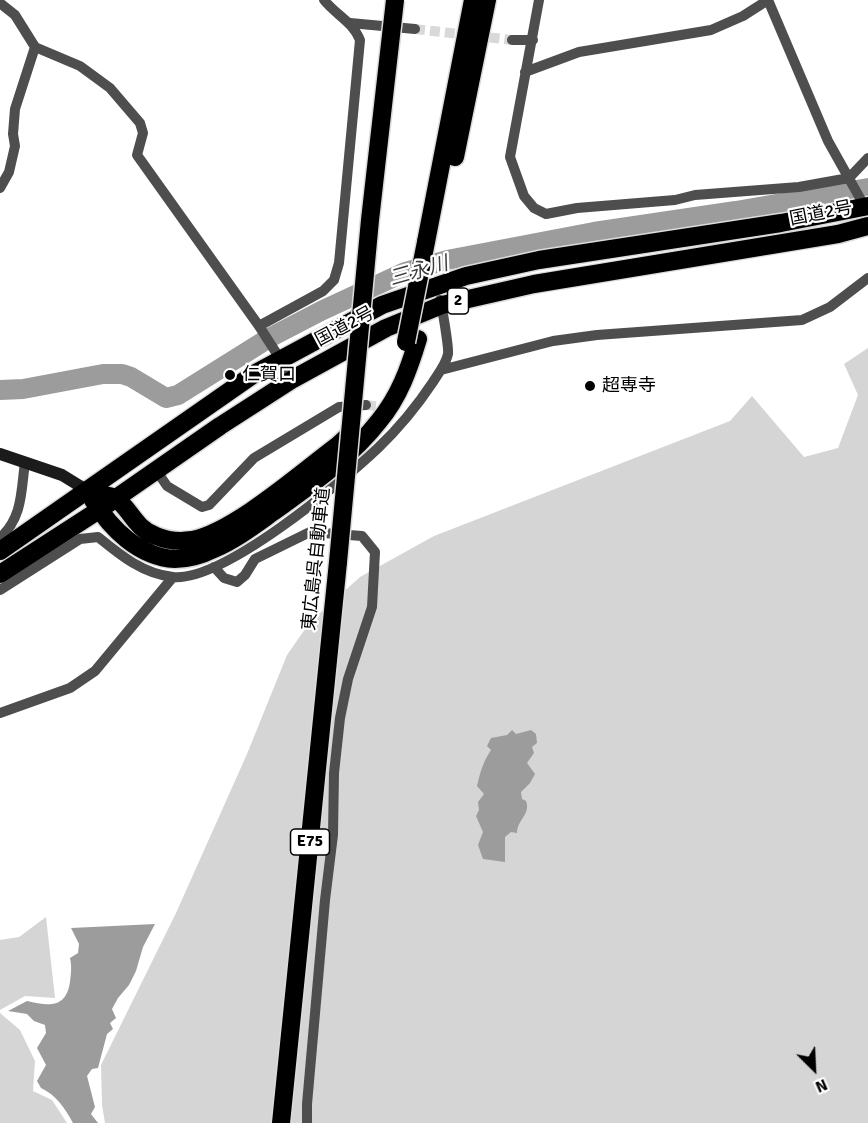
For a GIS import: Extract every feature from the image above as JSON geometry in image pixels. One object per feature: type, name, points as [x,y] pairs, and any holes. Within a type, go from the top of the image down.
[{"type":"highway","name":"東広島呉自動車道","points":[[281,1123],[370,220],[395,0]]},
{"type":"highway","points":[[432,240],[473,0]]},
{"type":"highway","points":[[88,491],[99,510],[127,541],[157,556],[175,559],[196,556],[238,536],[300,492],[360,443],[380,420],[398,393],[409,367],[411,341],[432,240],[487,0]]},
{"type":"highway","name":"国道2号","points":[[0,551],[254,374],[382,305],[466,276],[539,260],[781,223],[867,207]]},
{"type":"highway","name":"国道2号","points":[[0,574],[29,563],[116,498],[293,378],[386,328],[442,305],[534,284],[838,234],[868,226]]},
{"type":"highway","points":[[88,491],[116,498],[137,525],[154,536],[172,541],[192,540],[212,533],[232,523],[337,446],[373,412],[411,341]]},
{"type":"main road","points":[[0,454],[62,475],[88,491]]},
{"type":"street","points":[[259,326],[323,291],[334,280],[339,263],[360,40],[356,29],[332,10],[324,0]]},
{"type":"street","points":[[539,0],[510,157],[524,196],[534,208],[546,214],[577,208],[675,200],[695,195],[799,187],[849,178],[868,158]]},
{"type":"street","points":[[525,72],[579,52],[711,30],[743,16],[768,0],[828,141],[867,207]]},
{"type":"street","points":[[0,3],[15,15],[35,47],[80,66],[110,88],[140,123],[143,133],[136,155],[259,326],[293,378]]},
{"type":"street","points":[[350,23],[415,29]]},
{"type":"street","points":[[512,40],[533,40]]},
{"type":"street","points":[[0,188],[9,172],[15,146],[13,134],[15,110],[35,47]]},
{"type":"street","points":[[441,370],[553,341],[597,335],[802,320],[830,307],[868,278]]},
{"type":"street","points":[[0,590],[29,563],[80,539],[98,537],[134,565],[173,577],[214,567],[231,560],[272,533],[327,492],[378,448],[412,411],[441,370],[448,354],[442,305],[434,286]]},
{"type":"street","points":[[156,470],[167,486],[202,507],[209,505],[254,458],[339,407],[366,405]]},
{"type":"street","points":[[396,408],[412,411]]},
{"type":"street","points":[[0,538],[17,517],[25,462]]},
{"type":"street","points":[[214,567],[224,578],[237,582],[245,575],[255,559],[310,532],[362,536],[375,552],[372,607],[348,679],[340,718],[334,773],[333,835],[325,900],[307,1123]]},
{"type":"street","points":[[0,713],[70,688],[95,671],[173,577]]},
{"type":"shaded area","points":[[868,348],[868,1123],[105,1123],[101,1065],[176,913],[247,754],[287,655],[310,622],[360,577],[434,536],[730,421],[752,396],[804,457],[838,448],[858,395],[844,364]]},
{"type":"shaded area","points":[[512,730],[516,734],[531,730],[536,734],[537,743],[532,747],[534,753],[527,763],[535,774],[521,792],[522,799],[526,801],[527,810],[517,833],[511,832],[505,837],[505,862],[483,859],[478,845],[483,832],[476,816],[479,810],[478,802],[484,794],[477,786],[482,768],[491,750],[487,746],[491,738],[507,735]]},
{"type":"shaded area","points":[[46,917],[55,998],[25,996],[0,1010],[0,940],[19,937]]},
{"type":"shaded area","points":[[155,924],[143,947],[129,985],[112,1009],[116,1018],[110,1023],[113,1029],[107,1034],[98,1068],[92,1069],[87,1076],[95,1107],[91,1114],[98,1123],[73,1123],[60,1102],[41,1088],[37,1081],[46,1065],[37,1048],[46,1033],[45,1025],[34,1021],[27,1014],[8,1011],[27,1001],[55,1004],[65,997],[70,982],[70,958],[78,953],[79,944],[71,928]]},
{"type":"shaded area","points":[[0,1013],[20,1030],[35,1061],[33,1091],[52,1100],[67,1123],[0,1123]]},
{"type":"waterway","name":"三永川","points":[[0,390],[23,389],[103,374],[122,374],[166,398],[178,395],[269,338],[405,272],[447,260],[594,232],[868,188]]},
{"type":"tunnel","points":[[415,29],[512,40]]},
{"type":"tunnel","points":[[366,405],[393,408]]},
{"type":"place","name":"仁賀口","points":[[230,375]]},
{"type":"place","name":"超専寺","points":[[590,386]]}]
